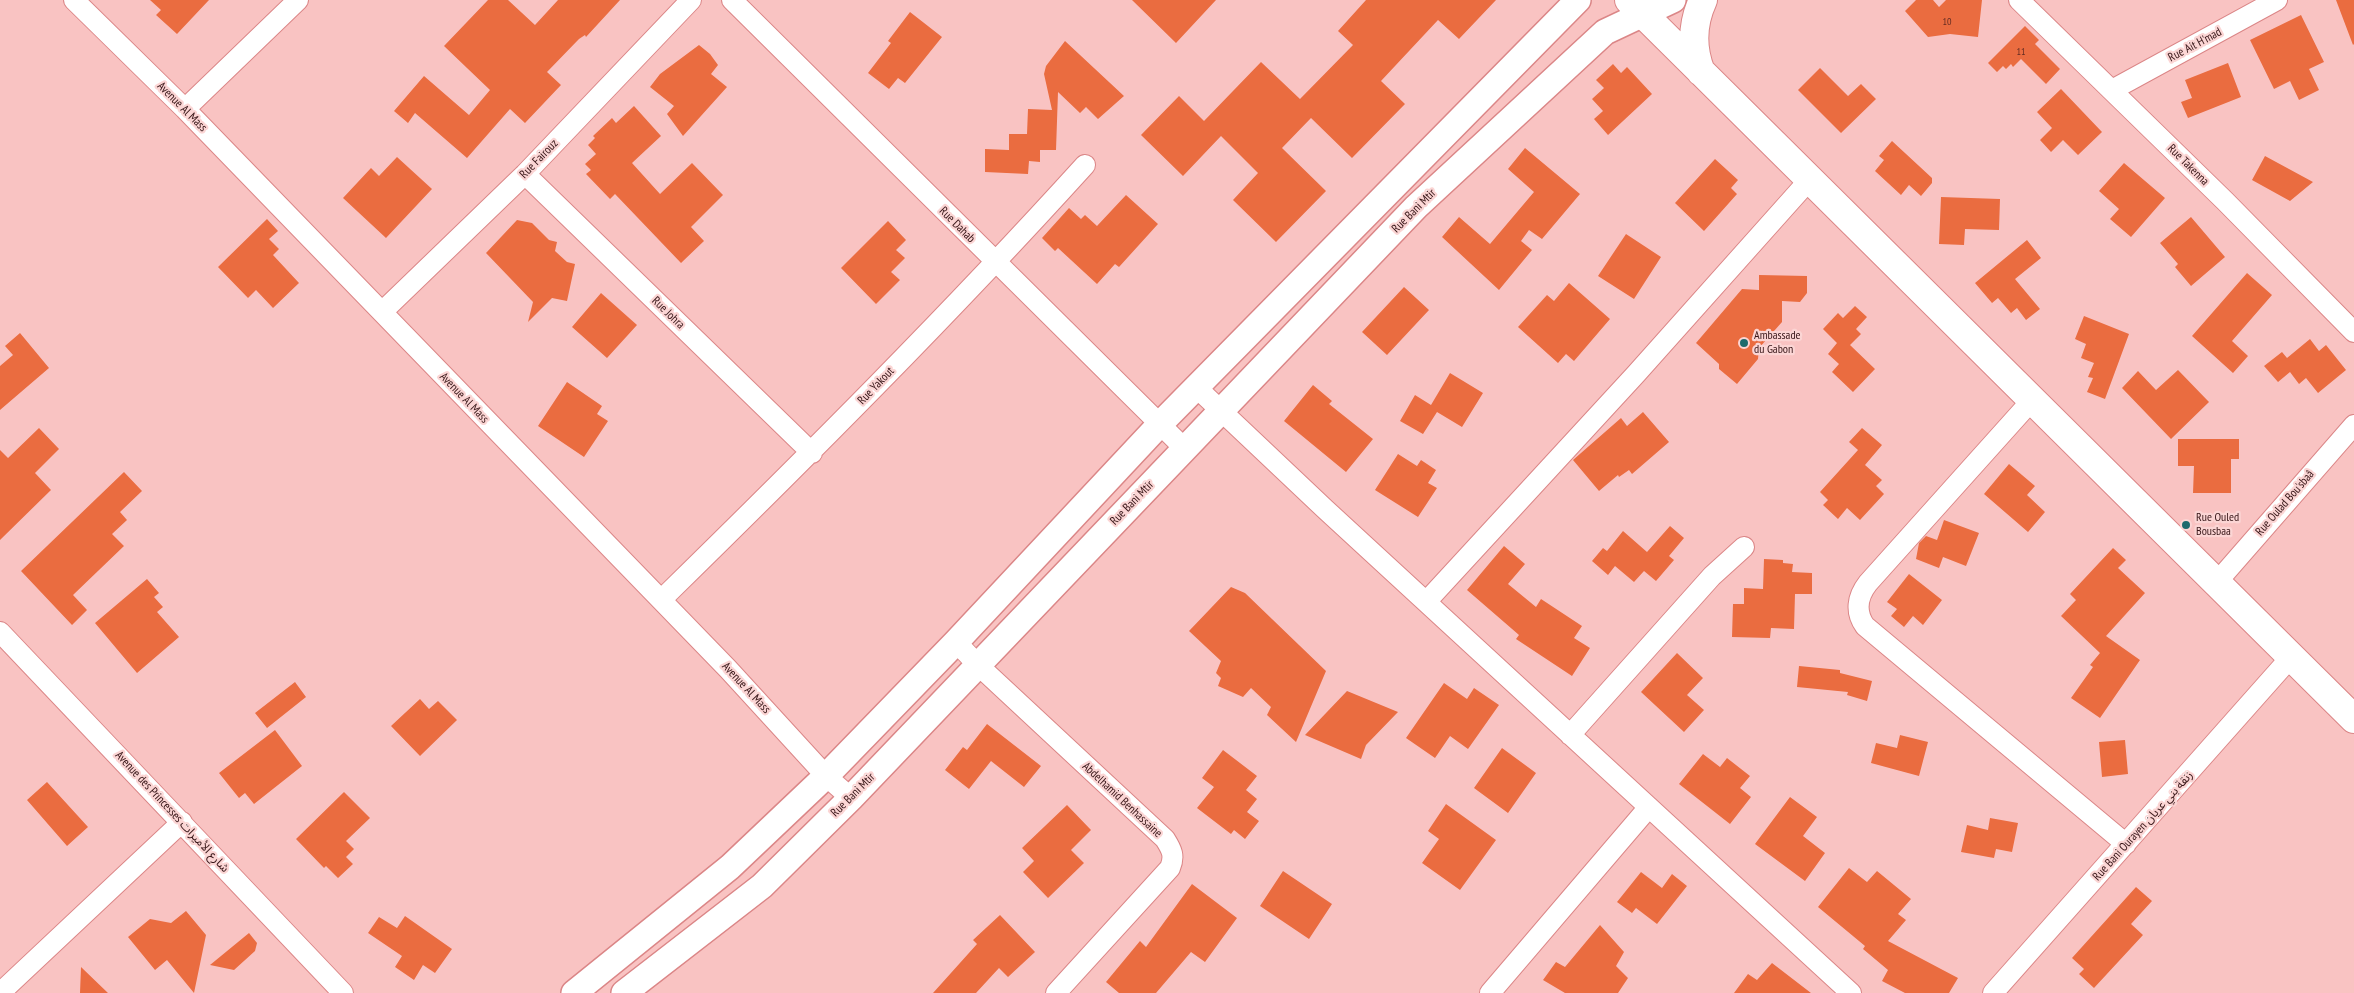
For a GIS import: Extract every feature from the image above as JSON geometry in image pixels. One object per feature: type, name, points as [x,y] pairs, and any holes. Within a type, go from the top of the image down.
[{"type":"main road","points":[[1701,72],[1695,57],[1693,41],[1694,25],[1704,0]]},
{"type":"main road","points":[[1635,7],[1811,178],[2354,718]]},
{"type":"street","name":"Avenue Al Mass","points":[[74,0],[185,109],[661,600],[826,776],[851,798]]},
{"type":"street","points":[[185,109],[298,0]]},
{"type":"street","name":"Rue Fairouz","points":[[382,312],[525,174],[690,0]]},
{"type":"street","name":"Rue Dahab","points":[[732,0],[995,263],[1184,448]]},
{"type":"street","points":[[574,993],[730,867],[826,776],[956,642],[1160,424],[1578,0]]},
{"type":"street","name":"Rue Bani Mtir","points":[[624,993],[762,886],[851,798],[1416,207],[1605,32],[1635,7],[1673,0]]},
{"type":"street","name":"Rue Takenna","points":[[2019,0],[2112,90],[2354,332]]},
{"type":"street","name":"Rue Ait H'mad","points":[[2112,90],[2277,0]]},
{"type":"street","name":"Rue Yakout","points":[[661,600],[812,453],[995,263],[1086,165]]},
{"type":"street","name":"Rue Johra","points":[[525,174],[812,453]]},
{"type":"street","points":[[1426,602],[1636,374],[1811,178]]},
{"type":"street","points":[[1197,388],[1426,602],[1851,993]]},
{"type":"street","points":[[2033,398],[1862,590],[1858,611],[1865,626],[2126,844]]},
{"type":"street","name":"Rue Oulad Bou'sbaâ","points":[[2216,582],[2354,425]]},
{"type":"street","points":[[1570,735],[1712,576],[1744,547]]},
{"type":"street","name":"Avenue des Princesses شارع الأميرات","points":[[0,632],[343,993]]},
{"type":"street","name":"Abdelhamid Benhassaine","points":[[956,642],[978,665],[1165,839],[1173,852],[1174,858],[1170,868],[1056,993]]},
{"type":"street","name":"Rue Bani Ourayen زنقة بني عريان","points":[[1993,993],[2291,657]]},
{"type":"street","points":[[1490,993],[1649,807]]},
{"type":"street","points":[[0,993],[182,822]]},
{"type":"building","points":[[150,0],[209,0],[177,34],[156,15],[161,10]]},
{"type":"building","points":[[488,0],[508,0],[535,25],[558,0],[620,0],[586,37],[585,35],[579,39],[547,72],[561,85],[525,123],[510,109],[467,158],[415,113],[408,123],[394,111],[424,76],[469,115],[490,90],[444,46]]},
{"type":"building","points":[[1132,0],[1216,0],[1176,43]]},
{"type":"building","points":[[1366,0],[1496,0],[1459,39],[1438,20],[1381,81],[1405,104],[1352,158],[1311,118],[1282,148],[1326,191],[1276,242],[1233,200],[1258,173],[1221,136],[1183,176],[1141,135],[1179,96],[1204,121],[1261,62],[1300,99],[1353,45],[1338,31]]},
{"type":"building","points":[[1916,0],[1933,0],[1939,7],[1946,0],[1982,0],[1978,37],[1950,34],[1928,37],[1905,11]]},
{"type":"building","points":[[2336,0],[2354,0],[2353,45]]},
{"type":"building","points":[[910,12],[942,37],[905,83],[898,78],[889,89],[868,73],[891,43],[888,41]]},
{"type":"building","points":[[2301,15],[2324,62],[2309,69],[2319,90],[2299,100],[2290,81],[2274,89],[2250,40]]},
{"type":"building","points":[[2025,26],[2039,40],[2035,44],[2060,69],[2046,84],[2021,59],[2013,67],[2011,64],[2006,69],[2003,66],[1997,72],[1988,63]]},
{"type":"building","points":[[1065,41],[1124,96],[1098,119],[1086,107],[1080,113],[1058,92],[1056,150],[1040,150],[1040,162],[1029,161],[1028,174],[985,172],[985,149],[1009,150],[1009,134],[1027,134],[1028,109],[1052,110],[1044,74],[1046,66]]},
{"type":"building","points":[[699,45],[710,54],[718,65],[711,74],[727,87],[683,136],[667,114],[674,106],[650,87],[660,74]]},
{"type":"building","points":[[2228,63],[2241,97],[2188,118],[2181,102],[2192,98],[2185,80]]},
{"type":"building","points":[[1613,64],[1621,73],[1627,67],[1652,94],[1608,135],[1594,119],[1603,111],[1592,99],[1604,88],[1596,80]]},
{"type":"building","points":[[1820,68],[1848,96],[1861,84],[1876,99],[1841,133],[1798,90]]},
{"type":"building","points":[[2061,89],[2102,132],[2078,155],[2063,140],[2051,152],[2040,140],[2052,128],[2037,112]]},
{"type":"building","points":[[634,106],[661,136],[632,163],[660,194],[692,163],[723,195],[691,227],[704,241],[681,263],[615,194],[610,199],[586,174],[591,170],[585,164],[596,154],[588,145],[595,138],[593,136],[612,118],[616,123]]},
{"type":"building","points":[[1892,141],[1932,178],[1932,183],[1921,196],[1909,185],[1901,195],[1875,171],[1884,160],[1879,156]]},
{"type":"building","points":[[1525,148],[1580,194],[1542,239],[1529,230],[1521,241],[1532,250],[1499,290],[1442,237],[1459,217],[1490,244],[1534,192],[1508,169]]},
{"type":"building","points":[[2265,156],[2313,182],[2290,201],[2252,180]]},
{"type":"building","points":[[397,157],[432,189],[386,238],[343,198],[371,168],[379,176]]},
{"type":"building","points":[[1715,159],[1738,180],[1731,188],[1737,194],[1704,231],[1675,203]]},
{"type":"building","points":[[2124,163],[2165,198],[2131,237],[2110,219],[2119,209],[2099,191]]},
{"type":"building","points":[[1126,195],[1158,224],[1119,267],[1115,264],[1097,284],[1058,248],[1055,251],[1042,238],[1069,208],[1081,219],[1085,215],[1097,226]]},
{"type":"building","points":[[1941,197],[2000,199],[1999,230],[1965,229],[1964,245],[1939,244]]},
{"type":"building","points":[[2191,217],[2225,257],[2191,286],[2175,267],[2178,264],[2160,243]]},
{"type":"building","points":[[267,219],[278,231],[269,239],[279,249],[273,255],[299,283],[273,308],[256,290],[248,298],[218,267]]},
{"type":"building","points":[[517,220],[532,223],[549,240],[557,242],[555,251],[567,262],[575,264],[567,301],[552,298],[528,322],[533,302],[486,253]]},
{"type":"building","points":[[888,221],[906,240],[896,250],[905,258],[891,272],[900,280],[876,304],[841,268]]},
{"type":"building","points":[[1626,234],[1661,257],[1634,299],[1598,276]]},
{"type":"building","points":[[2027,240],[2041,258],[2015,279],[2040,309],[2026,320],[2017,308],[2011,313],[1998,298],[1992,303],[1975,283]]},
{"type":"building","points":[[2247,273],[2272,295],[2232,341],[2248,356],[2233,373],[2192,336]]},
{"type":"building","points":[[1759,275],[1807,276],[1807,293],[1800,302],[1782,301],[1782,322],[1759,348],[1758,359],[1737,384],[1719,369],[1719,364],[1696,343],[1742,289],[1759,290]]},
{"type":"building","points":[[1569,283],[1610,319],[1574,361],[1566,354],[1558,363],[1518,327],[1547,295],[1554,301]]},
{"type":"building","points":[[1404,287],[1429,310],[1387,355],[1362,332]]},
{"type":"building","points":[[601,293],[637,325],[607,358],[572,327]]},
{"type":"building","points":[[1855,306],[1867,317],[1856,329],[1861,334],[1850,345],[1875,369],[1853,392],[1832,372],[1839,364],[1828,354],[1837,343],[1823,329],[1838,313],[1843,318]]},
{"type":"building","points":[[2084,316],[2129,334],[2105,399],[2087,392],[2093,378],[2088,377],[2094,363],[2081,358],[2086,344],[2075,339]]},
{"type":"building","points":[[20,333],[49,368],[0,410],[0,366],[13,355],[5,346]]},
{"type":"building","points":[[2310,339],[2319,351],[2326,345],[2346,370],[2318,393],[2306,378],[2299,384],[2290,372],[2278,382],[2264,366],[2282,352],[2287,358]]},
{"type":"building","points":[[2178,370],[2209,402],[2171,439],[2122,388],[2138,371],[2156,390]]},
{"type":"building","points":[[1450,373],[1483,393],[1462,427],[1437,412],[1423,434],[1400,421],[1415,395],[1431,405]]},
{"type":"building","points":[[567,382],[602,406],[597,414],[608,421],[584,457],[538,426]]},
{"type":"building","points":[[1313,385],[1332,401],[1329,404],[1373,439],[1346,472],[1284,421]]},
{"type":"building","points":[[1643,412],[1669,442],[1632,474],[1629,470],[1619,477],[1618,475],[1599,491],[1573,460],[1621,418],[1627,426]]},
{"type":"building","points":[[39,428],[59,449],[35,473],[51,490],[0,540],[0,450],[8,458]]},
{"type":"building","points":[[1862,428],[1882,445],[1865,465],[1882,480],[1876,486],[1884,494],[1860,520],[1847,508],[1838,519],[1823,505],[1828,500],[1820,492],[1858,450],[1849,442]]},
{"type":"building","points":[[2178,439],[2239,439],[2239,459],[2231,459],[2231,493],[2193,493],[2194,466],[2178,466]]},
{"type":"building","points":[[1398,454],[1417,466],[1421,460],[1436,470],[1428,483],[1437,488],[1418,517],[1375,490]]},
{"type":"building","points":[[2009,464],[2035,486],[2027,495],[2045,512],[2028,532],[1984,494]]},
{"type":"building","points":[[124,472],[142,491],[120,512],[127,520],[112,534],[124,546],[73,595],[87,610],[72,625],[21,571]]},
{"type":"building","points":[[1944,520],[1979,533],[1966,566],[1943,557],[1939,568],[1916,559],[1919,543],[1926,536],[1937,540]]},
{"type":"building","points":[[1670,526],[1684,538],[1669,556],[1674,560],[1656,581],[1644,571],[1634,582],[1615,566],[1608,575],[1592,561],[1603,548],[1607,551],[1623,531],[1647,552]]},
{"type":"building","points":[[1504,546],[1525,564],[1508,584],[1536,607],[1541,599],[1582,626],[1574,638],[1590,648],[1572,676],[1516,639],[1519,635],[1467,590]]},
{"type":"building","points":[[2113,548],[2126,560],[2118,568],[2145,593],[2106,636],[2140,660],[2100,718],[2071,698],[2093,667],[2090,665],[2100,653],[2061,616],[2076,600],[2070,594]]},
{"type":"building","points":[[1764,559],[1783,560],[1783,563],[1793,564],[1792,572],[1812,573],[1812,594],[1795,594],[1794,629],[1771,628],[1770,638],[1732,637],[1733,604],[1744,604],[1744,588],[1763,589]]},
{"type":"building","points":[[1909,574],[1942,600],[1923,625],[1913,616],[1904,627],[1891,616],[1897,609],[1887,602]]},
{"type":"building","points":[[147,579],[159,593],[154,597],[163,607],[157,612],[179,637],[137,673],[95,623]]},
{"type":"building","points":[[1231,587],[1245,593],[1326,671],[1296,742],[1267,715],[1271,707],[1251,688],[1243,697],[1218,686],[1221,678],[1216,673],[1221,661],[1189,631]]},
{"type":"building","points":[[1677,653],[1703,678],[1687,695],[1704,710],[1684,732],[1641,692]]},
{"type":"building","points":[[1799,666],[1840,670],[1840,673],[1872,681],[1867,701],[1847,695],[1848,692],[1797,687]]},
{"type":"building","points":[[295,682],[306,697],[267,728],[255,713]]},
{"type":"building","points":[[1444,683],[1467,699],[1474,688],[1499,705],[1468,749],[1450,736],[1435,758],[1406,738]]},
{"type":"building","points":[[1347,691],[1398,712],[1366,745],[1361,759],[1305,735]]},
{"type":"building","points":[[420,699],[429,709],[438,701],[457,720],[420,756],[391,726]]},
{"type":"building","points":[[987,724],[1041,766],[1024,787],[991,761],[969,789],[945,770],[963,747],[967,750]]},
{"type":"building","points":[[275,730],[302,766],[254,804],[245,793],[239,798],[219,773]]},
{"type":"building","points":[[1900,735],[1928,742],[1919,776],[1871,763],[1876,743],[1897,748]]},
{"type":"building","points":[[2125,740],[2128,774],[2102,777],[2099,742]]},
{"type":"building","points":[[1502,748],[1536,773],[1508,813],[1474,788]]},
{"type":"building","points":[[1223,750],[1257,776],[1246,790],[1257,799],[1247,812],[1259,821],[1245,839],[1234,830],[1231,834],[1197,808],[1214,787],[1202,778]]},
{"type":"building","points":[[1703,754],[1720,767],[1727,758],[1750,776],[1740,788],[1751,797],[1730,824],[1679,784]]},
{"type":"building","points":[[47,782],[88,827],[67,846],[27,800]]},
{"type":"building","points":[[344,792],[370,818],[346,841],[354,849],[346,857],[353,864],[338,878],[326,866],[324,868],[296,839]]},
{"type":"building","points":[[1790,797],[1817,817],[1803,836],[1825,853],[1805,881],[1755,844]]},
{"type":"building","points":[[1446,804],[1496,840],[1460,890],[1422,863],[1439,839],[1428,831]]},
{"type":"building","points":[[1067,805],[1091,830],[1071,850],[1084,863],[1048,898],[1023,872],[1034,861],[1022,848]]},
{"type":"building","points":[[1990,818],[2018,823],[2012,852],[1996,849],[1994,858],[1961,852],[1967,825],[1988,830]]},
{"type":"building","points":[[1849,868],[1867,882],[1877,871],[1911,899],[1898,914],[1906,920],[1888,941],[1958,978],[1949,993],[1905,993],[1882,981],[1888,970],[1863,949],[1865,946],[1818,907]]},
{"type":"building","points":[[1283,871],[1332,904],[1309,939],[1260,906]]},
{"type":"building","points":[[1641,872],[1662,888],[1672,874],[1687,886],[1657,924],[1636,908],[1632,913],[1617,902]]},
{"type":"building","points":[[1192,884],[1237,918],[1205,962],[1191,952],[1156,993],[1119,993],[1106,982],[1140,941],[1146,947]]},
{"type":"building","points":[[2136,887],[2152,901],[2131,924],[2143,935],[2094,988],[2079,974],[2084,969],[2072,958]]},
{"type":"building","points":[[186,911],[206,935],[194,993],[167,960],[155,970],[128,937],[150,919],[171,923]]},
{"type":"building","points":[[1000,915],[1035,952],[1008,977],[999,968],[976,993],[933,993],[977,944],[973,940]]},
{"type":"building","points":[[405,916],[452,949],[435,973],[423,965],[414,980],[395,967],[402,956],[368,933],[379,917],[397,928]]},
{"type":"building","points":[[1600,925],[1624,952],[1616,966],[1628,978],[1618,993],[1565,993],[1543,980],[1556,962],[1565,967]]},
{"type":"building","points":[[249,933],[257,943],[255,951],[234,970],[210,965]]},
{"type":"building","points":[[1772,963],[1811,993],[1734,993],[1748,974],[1757,980]]},
{"type":"building","points":[[81,967],[108,993],[80,993]]},
{"type":"place","name":"Ambassade du Gabon","points":[[1744,343]]},
{"type":"place","name":"Rue Ouled Bousbaa","points":[[2186,525]]}]
